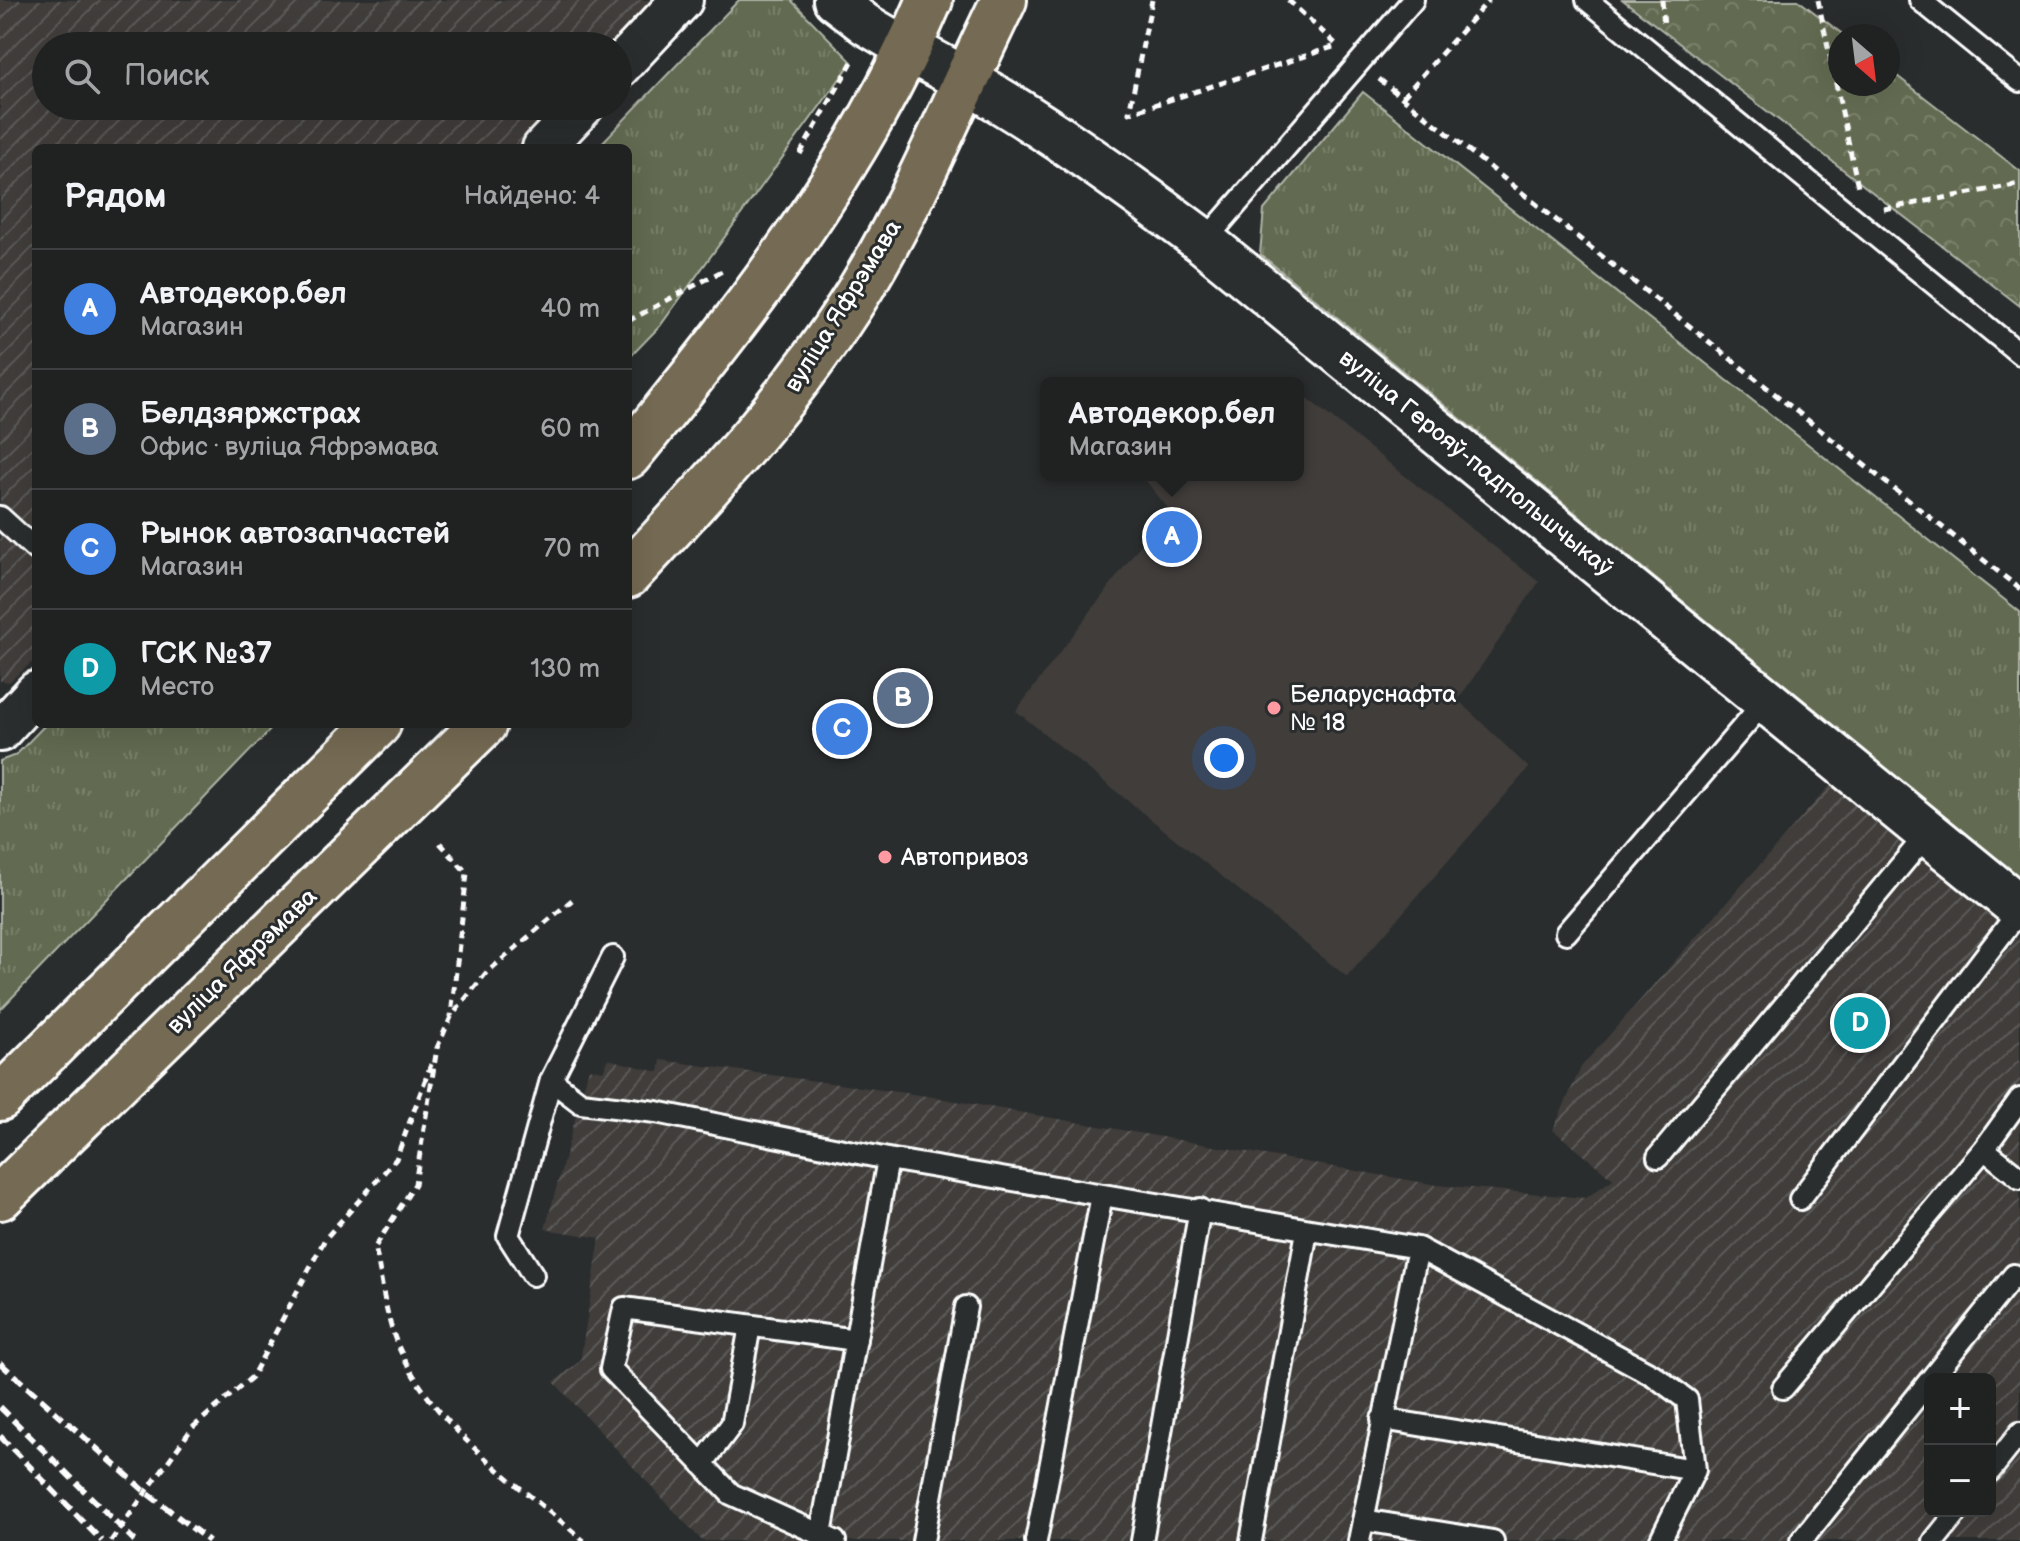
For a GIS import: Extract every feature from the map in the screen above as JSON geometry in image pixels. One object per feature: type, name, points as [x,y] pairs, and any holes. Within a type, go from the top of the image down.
[{"type":"main road","points":[[632,451],[733,327],[786,254],[856,145],[909,50],[930,0]]},
{"type":"main road","name":"вуліца Яфрэмава","points":[[632,571],[720,476],[787,396],[860,288],[919,183],[1004,0]]},
{"type":"main road","points":[[0,1098],[374,728]]},
{"type":"main road","name":"вуліца Яфрэмава","points":[[0,1197],[480,728]]},
{"type":"street","points":[[632,53],[682,0]]},
{"type":"street","points":[[834,0],[909,50]]},
{"type":"street","name":"вуліца Герояў-падпольшчыкаў","points":[[909,50],[965,79],[1088,155],[1204,242],[2020,909]]},
{"type":"street","points":[[547,144],[570,120]]},
{"type":"street","points":[[0,731],[32,696]]},
{"type":"lane","points":[[1204,242],[1413,0]]},
{"type":"lane","points":[[1587,0],[1866,221],[2020,354]]},
{"type":"lane","points":[[1920,0],[2020,81]]},
{"type":"lane","points":[[0,517],[32,546]]},
{"type":"lane","points":[[1566,933],[1766,700]]},
{"type":"lane","points":[[1658,1157],[1928,833]]},
{"type":"lane","points":[[1800,1199],[2020,909]]},
{"type":"lane","points":[[533,1275],[508,1236],[551,1080],[613,957]]},
{"type":"lane","points":[[551,1080],[581,1103],[656,1112],[888,1159],[1418,1248],[1653,1375],[1687,1400],[1695,1470],[1660,1541]]},
{"type":"lane","points":[[1783,1388],[1984,1149],[2020,1099]]},
{"type":"lane","points":[[1984,1149],[2020,1178]]},
{"type":"lane","points":[[856,1340],[624,1308],[611,1369],[731,1494],[828,1537],[856,1340],[888,1159]]},
{"type":"lane","points":[[1036,1541],[1102,1195]]},
{"type":"lane","points":[[1142,1541],[1200,1209]]},
{"type":"lane","points":[[1251,1541],[1307,1231]]},
{"type":"lane","points":[[1359,1541],[1418,1248]]},
{"type":"lane","points":[[1935,1373],[2014,1275]]},
{"type":"lane","points":[[923,1541],[966,1307]]},
{"type":"lane","points":[[702,1464],[732,1424],[750,1326]]},
{"type":"lane","points":[[1801,1541],[1924,1387]]},
{"type":"lane","points":[[1382,1419],[1695,1470]]},
{"type":"lane","points":[[1996,1463],[2020,1433]]},
{"type":"lane","points":[[1934,1541],[1953,1517]]},
{"type":"lane","points":[[1363,1520],[1493,1541]]},
{"type":"path","points":[[1152,0],[1129,113],[1338,46]]},
{"type":"path","points":[[1288,0],[1359,64],[2020,589]]},
{"type":"path","points":[[1403,97],[1489,0]]},
{"type":"path","points":[[1818,0],[1866,221],[2020,184]]},
{"type":"path","points":[[797,159],[852,62]]},
{"type":"path","points":[[632,319],[727,269]]},
{"type":"path","points":[[440,843],[467,873],[451,1017]]},
{"type":"path","points":[[111,1541],[192,1428],[252,1377],[325,1239],[396,1159],[451,1017],[486,973],[572,900]]},
{"type":"path","points":[[437,1048],[415,1184],[375,1247],[398,1346],[423,1389],[456,1431],[504,1477],[584,1541]]},
{"type":"shaded area","points":[[0,0],[656,0],[626,32],[32,32],[32,120],[544,120],[521,144],[32,144],[32,662],[9,682],[0,681]]},
{"type":"shaded area","points":[[1304,396],[1539,582],[1458,700],[1529,768],[1347,977],[1016,711],[1168,508],[1146,481],[1304,481]]},
{"type":"shaded area","points":[[1833,782],[2020,939],[2020,1541],[702,1541],[554,1382],[580,1361],[600,1238],[545,1229],[589,1068],[603,1071],[608,1059],[659,1072],[661,1060],[927,1096],[1437,1185],[1586,1198],[1613,1179],[1553,1130],[1581,1067]]},
{"type":"green space","points":[[739,0],[791,0],[852,62],[660,326],[632,355],[632,144],[601,144],[624,120],[632,120],[632,112]]},
{"type":"green space","points":[[1623,0],[1798,0],[1829,24],[1828,96],[1900,96],[1900,78],[2020,171],[2020,306]]},
{"type":"green space","points":[[1363,92],[2020,612],[2020,878],[1260,254],[1264,210]]},
{"type":"green space","points":[[42,728],[272,728],[0,1010],[0,761],[16,755]]},
{"type":"railway","points":[[0,1363],[147,1493],[209,1541]]},
{"type":"railway","points":[[0,1407],[135,1541]]},
{"type":"railway","points":[[0,1436],[102,1541]]},
{"type":"place","name":"Автодекор.бел","points":[[1172,537]]},
{"type":"place","name":"Белдзяржстрах","points":[[903,698]]},
{"type":"place","name":"Беларуснафта № 18","points":[[1274,708]]},
{"type":"place","name":"Рынок автозапчастей","points":[[842,729]]},
{"type":"place","name":"Автопривоз","points":[[885,857]]},
{"type":"place","name":"ГСК №37","points":[[1860,1023]]}]
